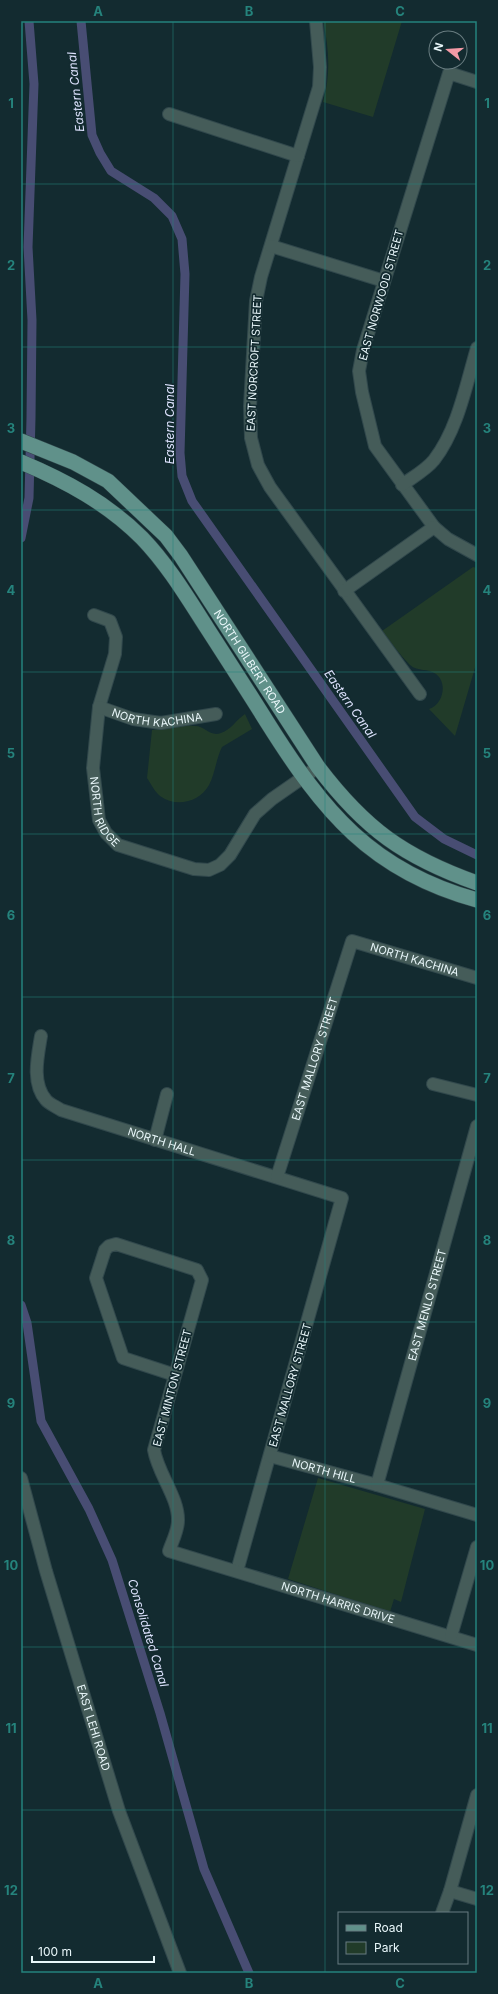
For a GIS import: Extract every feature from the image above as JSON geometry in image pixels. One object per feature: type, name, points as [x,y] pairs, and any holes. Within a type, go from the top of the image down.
[{"type":"main road","name":"NORTH GILBERT ROAD","points":[[21,441],[86,468],[108,481],[166,536],[185,562],[318,767],[338,792],[373,828],[422,861],[477,883]]},
{"type":"main road","name":"NORTH GILBERT ROAD","points":[[21,462],[53,475],[80,490],[111,511],[140,537],[160,559],[186,595],[303,778],[339,821],[378,854],[405,872],[432,885],[477,900]]},
{"type":"street","name":"EAST NORCROFT STREET","points":[[316,21],[320,67],[318,87],[271,246],[260,277],[256,301],[250,406],[251,438],[258,465],[270,487],[420,694]]},
{"type":"street","name":"EAST NORWOOD STREET","points":[[477,82],[449,73],[363,350],[359,371],[367,418],[375,446],[434,527],[448,539],[477,555]]},
{"type":"street","points":[[169,114],[298,156]]},
{"type":"street","points":[[271,246],[384,281]]},
{"type":"street","points":[[402,484],[434,460],[444,442],[455,421],[477,348]]},
{"type":"street","points":[[344,591],[434,527]]},
{"type":"street","name":"NORTH RIDGE","points":[[94,615],[110,622],[116,637],[115,654],[99,707],[93,768],[99,820],[106,833],[118,845],[194,869],[209,870],[220,865],[230,855],[255,814],[272,799],[318,767]]},
{"type":"street","name":"NORTH KACHINA","points":[[99,707],[133,719],[161,723],[216,714]]},
{"type":"street","name":"NORTH KACHINA","points":[[352,941],[477,978]]},
{"type":"street","name":"EAST MALLORY STREET","points":[[278,1177],[352,941]]},
{"type":"street","name":"NORTH HALL","points":[[40,1036],[37,1069],[38,1084],[46,1100],[61,1110],[342,1198]]},
{"type":"street","points":[[433,1084],[477,1095]]},
{"type":"street","points":[[155,1140],[168,1094]]},
{"type":"street","name":"EAST MENLO STREET","points":[[377,1485],[477,1126]]},
{"type":"street","name":"EAST MALLORY STREET","points":[[237,1571],[342,1198]]},
{"type":"street","name":"EAST MINTON STREET","points":[[169,1552],[178,1522],[176,1508],[156,1462],[154,1450],[202,1280],[197,1270],[116,1244],[109,1246],[105,1250],[96,1278],[122,1358],[175,1375]]},
{"type":"street","name":"NORTH HILL","points":[[270,1456],[477,1514]]},
{"type":"street","name":"EAST LEHI ROAD","points":[[21,1478],[49,1579],[119,1811],[180,1973]]},
{"type":"street","points":[[451,1636],[477,1547]]},
{"type":"street","name":"NORTH HARRIS DRIVE","points":[[169,1552],[237,1571],[477,1645]]},
{"type":"street","points":[[442,1912],[450,1891],[477,1795]]},
{"type":"street","points":[[450,1891],[477,1900]]},
{"type":"green space","points":[[323,21],[402,21],[373,117],[323,102],[326,92],[328,61],[327,41]]},
{"type":"green space","points":[[473,567],[477,568],[477,661],[455,736],[429,709],[434,707],[441,699],[443,688],[440,678],[433,672],[416,669],[410,665],[382,631]]},
{"type":"green space","points":[[245,714],[252,729],[222,747],[211,781],[200,796],[187,801],[173,802],[166,800],[158,794],[147,778],[152,730],[174,726],[199,726],[211,733],[217,734],[228,730]]},
{"type":"green space","points":[[318,1478],[425,1509],[401,1602],[394,1599],[390,1612],[288,1579]]},
{"type":"waterway","name":"Consolidated Canal","points":[[21,538],[29,498],[31,418],[32,320],[28,247],[34,84],[29,21]]},
{"type":"waterway","name":"Eastern Canal","points":[[81,21],[92,135],[100,153],[111,171],[154,198],[172,216],[182,239],[185,274],[180,453],[182,476],[192,501],[415,817],[444,839],[477,855]]},
{"type":"waterway","name":"Consolidated Canal","points":[[21,1305],[27,1323],[41,1421],[89,1509],[112,1560],[160,1713],[204,1869],[249,1973]]}]
